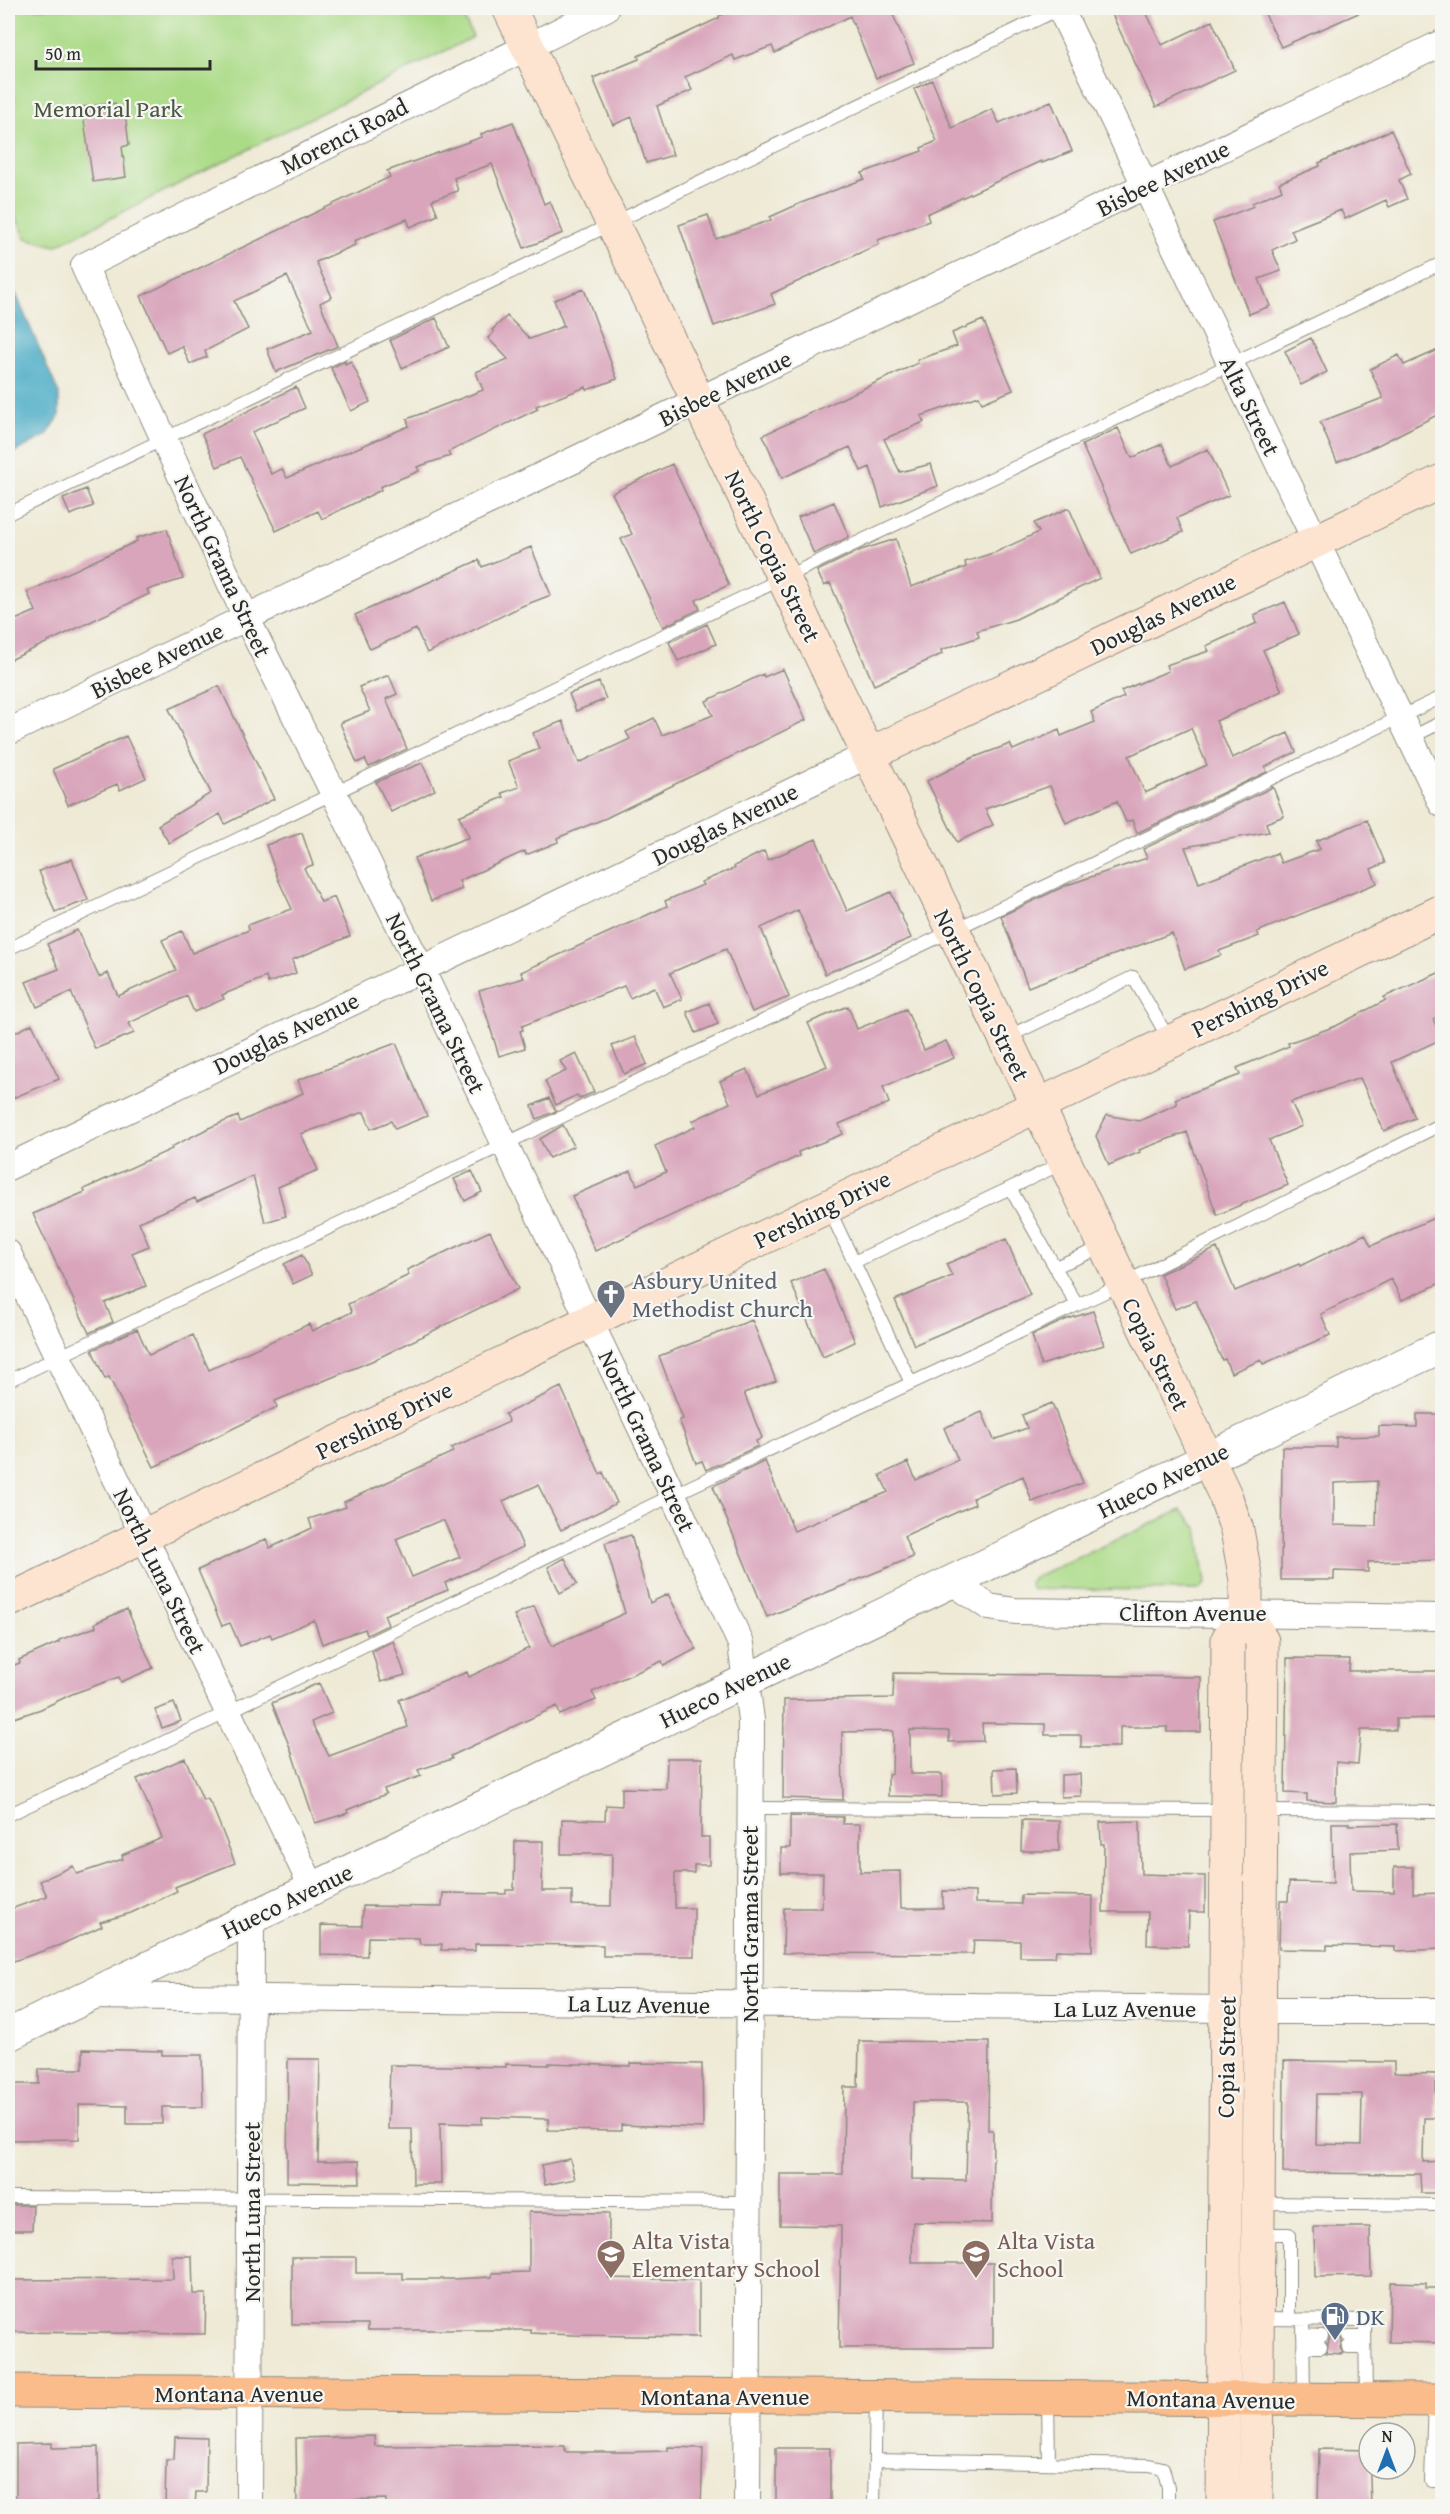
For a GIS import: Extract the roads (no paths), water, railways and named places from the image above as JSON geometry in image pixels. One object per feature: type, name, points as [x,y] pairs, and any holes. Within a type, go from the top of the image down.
[{"type":"main road","name":"North Copia Street","points":[[509,8],[1035,1106]]},
{"type":"main road","name":"Douglas Avenue","points":[[868,755],[1443,481]]},
{"type":"main road","name":"Pershing Drive","points":[[8,1601],[1443,911]]},
{"type":"main road","name":"Copia Street","points":[[1035,1106],[1225,1495],[1237,1530],[1246,1580],[1246,1612],[1262,1641],[1258,2219],[1273,2319],[1256,2399],[1256,2506]]},
{"type":"main road","name":"Copia Street","points":[[1223,2506],[1228,1639],[1246,1612]]},
{"type":"main road","name":"Montana Avenue","points":[[8,2391],[1438,2400]]},
{"type":"street","name":"Morenci Road","points":[[84,266],[602,8]]},
{"type":"street","name":"Alta Street","points":[[1061,8],[1314,541],[1412,728],[1443,804]]},
{"type":"street","name":"Bisbee Avenue","points":[[8,732],[1443,43]]},
{"type":"street","name":"North Grama Street","points":[[84,266],[246,617],[421,969],[673,1495],[741,1644],[751,1720],[747,2506]]},
{"type":"street","name":"Douglas Avenue","points":[[8,1167],[868,755]]},
{"type":"street","name":"North Luna Street","points":[[8,1253],[313,1889]]},
{"type":"street","name":"Hueco Avenue","points":[[8,2035],[1443,1346]]},
{"type":"street","name":"Clifton Avenue","points":[[952,1582],[989,1607],[1015,1611],[1246,1612],[1443,1617]]},
{"type":"street","name":"North Luna Street","points":[[249,2506],[251,1918]]},
{"type":"street","name":"La Luz Avenue","points":[[87,1996],[251,2000],[1227,2009]]},
{"type":"street","points":[[1259,2011],[1443,2012]]},
{"type":"lane","points":[[8,514],[1061,8]]},
{"type":"lane","points":[[8,949],[1230,366],[1443,262]]},
{"type":"lane","points":[[1412,728],[1443,697]]},
{"type":"lane","points":[[8,1381],[951,930],[1412,728],[1443,722]]},
{"type":"lane","points":[[1412,728],[1443,735]]},
{"type":"lane","points":[[1003,1038],[1133,977],[1170,1041]]},
{"type":"lane","points":[[8,1815],[228,1712],[673,1495],[1122,1284],[1443,1124]]},
{"type":"lane","points":[[854,1262],[1063,1163]]},
{"type":"lane","points":[[1010,1188],[1077,1305]]},
{"type":"lane","points":[[828,1206],[911,1383]]},
{"type":"lane","points":[[1055,1267],[1104,1246]]},
{"type":"lane","points":[[749,1808],[1226,1810]]},
{"type":"lane","points":[[1262,1811],[1443,1812]]},
{"type":"lane","points":[[8,2197],[748,2202]]},
{"type":"lane","points":[[1258,2219],[1443,2205]]},
{"type":"lane","points":[[1273,2319],[1365,2320],[1366,2400]]},
{"type":"lane","points":[[1303,2320],[1304,2400]]},
{"type":"lane","points":[[1303,2341],[1322,2341]]},
{"type":"lane","points":[[1348,2341],[1365,2341]]},
{"type":"lane","points":[[874,2506],[876,2397]]},
{"type":"lane","points":[[1048,2397],[1048,2463]]},
{"type":"lane","points":[[1438,2400],[1431,2481],[1443,2481]]},
{"type":"lane","points":[[875,2460],[1149,2465],[1163,2468],[1168,2487],[1168,2506]]},
{"type":"water","points":[[8,276],[59,394],[59,417],[47,435],[8,456]]},
{"type":"railway","points":[[8,15],[15,8]]},
{"type":"place","name":"Asbury United Methodist Church","points":[[611,1320]]},
{"type":"place","name":"Alta Vista Elementary School","points":[[611,2280]]},
{"type":"place","name":"Alta Vista School","points":[[976,2280]]},
{"type":"place","name":"DK","points":[[1335,2342]]},
{"type":"park label","name":"Memorial Park","points":[[108,108]]}]
